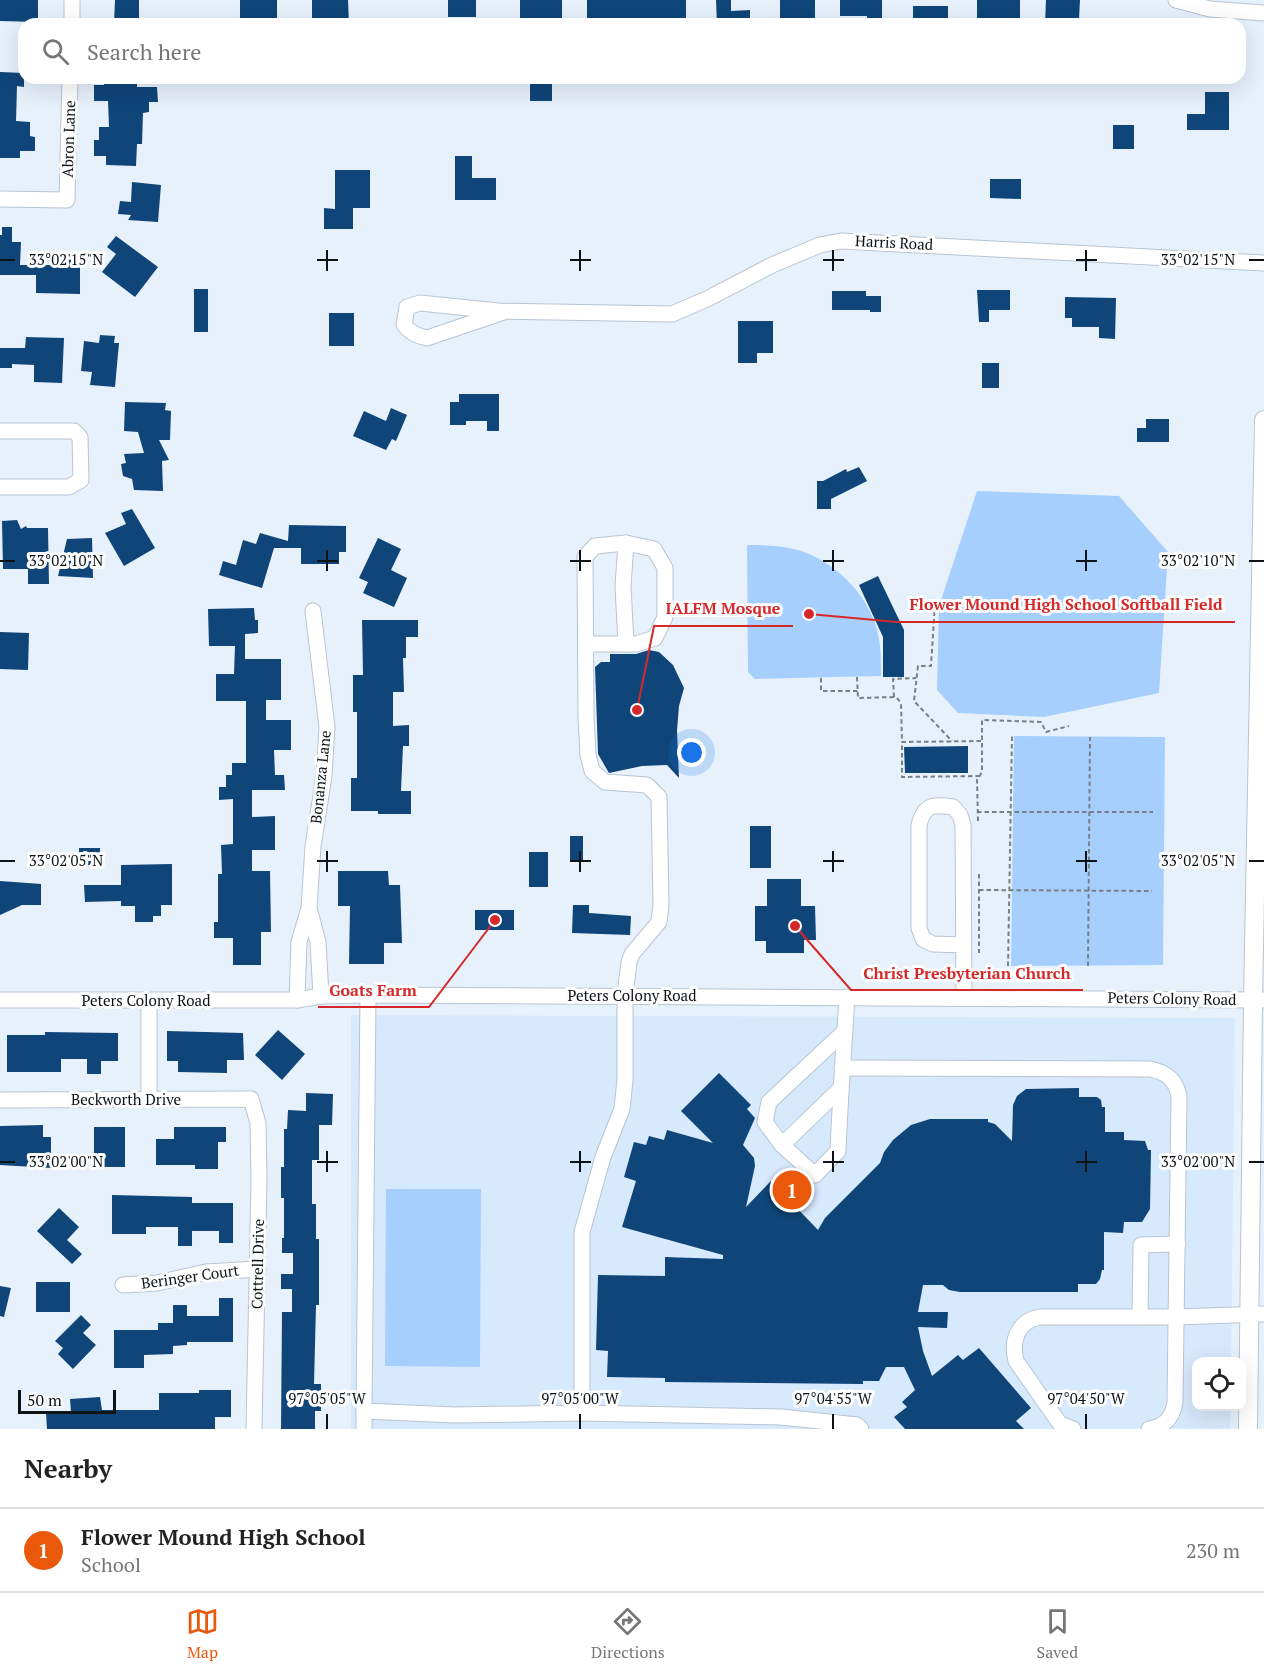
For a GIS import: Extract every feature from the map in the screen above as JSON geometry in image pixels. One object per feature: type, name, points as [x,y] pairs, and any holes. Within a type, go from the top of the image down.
[{"type":"main road","points":[[1248,1429],[1257,1314],[1264,420]]},
{"type":"street","points":[[72,0],[72,18]]},
{"type":"street","points":[[1176,0],[1210,9],[1264,13]]},
{"type":"street","name":"Abron Lane","points":[[0,199],[67,200],[70,84]]},
{"type":"street","name":"Harris Road","points":[[504,312],[427,338],[408,331],[404,325],[407,306],[420,303],[504,312],[672,314],[707,299],[772,265],[820,245],[842,241],[1264,263]]},
{"type":"street","points":[[0,431],[74,431],[80,437],[81,480],[69,487],[0,487]]},
{"type":"street","points":[[582,1413],[582,1232],[603,1157],[622,1109],[625,1080],[625,995],[629,962],[632,954],[659,922],[661,904],[659,797],[647,785],[605,782],[592,771],[588,755],[586,718],[585,557],[595,546],[626,543],[654,549],[664,568],[664,617],[655,638],[636,644],[586,644]]},
{"type":"street","points":[[626,543],[623,586],[626,644]]},
{"type":"street","name":"Bonanza Lane","points":[[297,1000],[299,942],[309,908],[313,846],[324,776],[327,727],[313,611]]},
{"type":"street","points":[[964,945],[933,944],[923,939],[919,928],[919,825],[921,814],[929,807],[942,805],[953,807],[960,815],[963,825],[971,891],[964,945],[964,997]]},
{"type":"street","name":"Bonanza Lane","points":[[309,908],[318,942],[321,996]]},
{"type":"street","points":[[364,1429],[368,995]]},
{"type":"street","name":"Peters Colony Road","points":[[0,1000],[297,1000],[321,996],[368,995],[625,995],[1258,1000]]},
{"type":"street","points":[[845,1031],[769,1102],[765,1122],[782,1145],[815,1175],[838,1151],[847,997]]},
{"type":"street","points":[[149,1001],[150,1100]]},
{"type":"street","points":[[842,1068],[1150,1069],[1167,1075],[1178,1089],[1179,1096],[1174,1410],[1168,1422],[1149,1429]]},
{"type":"street","points":[[782,1145],[840,1089]]},
{"type":"street","name":"Beckworth Drive","points":[[0,1100],[251,1099]]},
{"type":"street","name":"Cottrell Drive","points":[[251,1099],[258,1123],[258,1269],[254,1429]]},
{"type":"street","points":[[1140,1317],[1141,1245],[1178,1244]]},
{"type":"street","name":"Beringer Court","points":[[123,1285],[157,1283],[206,1272],[258,1269]]},
{"type":"street","points":[[1073,1429],[1060,1424],[1019,1366],[1014,1345],[1019,1329],[1027,1321],[1040,1317],[1176,1317],[1257,1314]]},
{"type":"street","points":[[364,1411],[454,1422],[582,1413],[781,1417],[857,1425],[861,1429]]},
{"type":"path","points":[[935,604],[932,666],[918,666],[914,701],[952,741]]},
{"type":"path","points":[[858,677],[858,698],[894,697],[898,699],[902,777],[980,776]]},
{"type":"path","points":[[821,678],[821,691],[858,691]]},
{"type":"path","points":[[894,697],[893,679],[916,678]]},
{"type":"path","points":[[978,823],[977,780],[982,772],[982,720],[1041,722],[1046,732],[1070,726]]},
{"type":"path","points":[[1008,966],[1012,735]]},
{"type":"path","points":[[1088,966],[1090,737]]},
{"type":"path","points":[[902,742],[982,741]]},
{"type":"path","points":[[977,812],[1154,812]]},
{"type":"path","points":[[978,868],[971,891],[979,952]]},
{"type":"path","points":[[971,891],[1152,891]]},
{"type":"shaded area","points":[[977,491],[1119,496],[1168,552],[1159,693],[1044,717],[958,713],[937,690],[939,606]]},
{"type":"shaded area","points":[[747,545],[779,546],[798,550],[824,562],[847,580],[866,603],[877,630],[881,676],[755,679],[748,672]]},
{"type":"shaded area","points":[[1014,736],[1165,737],[1163,965],[1011,966]]},
{"type":"shaded area","points":[[351,1015],[1235,1018],[1231,1357],[1192,1357],[1192,1411],[1231,1411],[1230,1429],[351,1429]]},
{"type":"shaded area","points":[[386,1189],[481,1189],[480,1367],[385,1366]]},
{"type":"building","points":[[0,0],[38,0],[38,18],[18,18],[18,21],[0,21]]},
{"type":"building","points":[[115,0],[139,0],[139,18],[114,18]]},
{"type":"building","points":[[240,0],[277,0],[277,18],[240,18]]},
{"type":"building","points":[[312,0],[348,0],[349,18],[312,18]]},
{"type":"building","points":[[448,0],[476,0],[476,17],[448,17]]},
{"type":"building","points":[[520,0],[562,0],[562,18],[520,18]]},
{"type":"building","points":[[587,0],[686,0],[686,18],[587,18]]},
{"type":"building","points":[[716,0],[731,0],[731,11],[750,10],[750,18],[717,18]]},
{"type":"building","points":[[780,0],[815,0],[815,18],[780,18]]},
{"type":"building","points":[[840,0],[882,0],[882,18],[840,16]]},
{"type":"building","points":[[977,0],[1020,0],[1020,18],[977,18]]},
{"type":"building","points":[[1046,0],[1080,0],[1079,18],[1045,18]]},
{"type":"building","points":[[913,6],[948,6],[948,18],[913,18]]},
{"type":"building","points":[[0,72],[18,73],[18,84],[24,84],[24,87],[17,86],[16,121],[30,122],[30,136],[35,137],[35,151],[20,151],[20,158],[0,158]]},
{"type":"building","points":[[137,84],[137,87],[157,87],[158,102],[149,102],[149,112],[143,113],[142,144],[137,144],[136,166],[106,165],[106,156],[94,156],[94,140],[99,140],[99,127],[109,127],[108,101],[94,101],[94,85]]},
{"type":"building","points":[[530,84],[552,84],[552,101],[530,101]]},
{"type":"building","points":[[1205,92],[1229,92],[1229,130],[1187,130],[1187,114],[1205,114]]},
{"type":"building","points":[[1113,125],[1134,125],[1134,149],[1113,149]]},
{"type":"building","points":[[455,156],[472,156],[472,178],[496,178],[496,200],[455,200]]},
{"type":"building","points":[[335,170],[370,170],[370,208],[353,208],[353,229],[324,229],[324,208],[335,209]]},
{"type":"building","points":[[990,179],[1021,179],[1021,199],[990,198]]},
{"type":"building","points":[[132,182],[161,185],[158,222],[128,220],[131,215],[118,214],[120,201],[131,202]]},
{"type":"building","points":[[2,227],[12,227],[12,242],[21,242],[20,265],[61,265],[61,254],[71,254],[71,267],[80,267],[80,294],[36,293],[36,275],[0,275]]},
{"type":"building","points":[[116,236],[158,267],[135,297],[102,272],[116,254],[107,247]]},
{"type":"building","points":[[194,289],[208,289],[208,332],[194,332]]},
{"type":"building","points":[[977,290],[1010,290],[1010,310],[989,310],[989,322],[979,322]]},
{"type":"building","points":[[832,291],[866,291],[866,296],[881,296],[881,312],[832,310]]},
{"type":"building","points":[[1065,297],[1116,298],[1115,339],[1099,338],[1099,327],[1072,327],[1072,318],[1065,318]]},
{"type":"building","points":[[329,313],[354,313],[354,346],[329,346]]},
{"type":"building","points":[[738,321],[773,321],[773,353],[757,353],[757,363],[738,363]]},
{"type":"building","points":[[100,335],[115,336],[114,343],[119,343],[115,387],[90,385],[92,372],[81,371],[84,341],[99,343]]},
{"type":"building","points":[[26,337],[64,338],[62,383],[34,382],[34,365],[12,364],[12,368],[0,368],[0,348],[25,348]]},
{"type":"building","points":[[982,363],[999,363],[999,388],[982,388]]},
{"type":"building","points":[[459,394],[499,394],[499,431],[487,431],[487,421],[466,421],[466,425],[450,425],[450,402],[459,402]]},
{"type":"building","points":[[125,402],[166,403],[165,410],[171,411],[170,440],[159,440],[169,460],[162,461],[163,491],[134,490],[132,479],[123,476],[121,464],[126,463],[124,454],[144,453],[138,432],[124,431]]},
{"type":"building","points":[[391,408],[407,415],[396,441],[392,439],[386,450],[353,436],[364,411],[386,421]]},
{"type":"building","points":[[1146,419],[1169,419],[1169,442],[1137,442],[1137,428],[1146,428]]},
{"type":"building","points":[[859,467],[867,481],[831,499],[831,509],[817,509],[817,481],[823,481],[846,469],[847,472]]},
{"type":"building","points":[[132,509],[155,548],[124,566],[105,533],[126,524],[121,513]]},
{"type":"building","points":[[17,520],[21,529],[26,526],[27,528],[48,528],[49,584],[28,584],[28,569],[3,569],[2,521]]},
{"type":"building","points":[[289,525],[346,526],[346,552],[339,552],[339,564],[301,564],[301,548],[274,548],[262,588],[219,575],[223,561],[236,565],[243,540],[256,544],[260,533],[288,541]]},
{"type":"building","points":[[92,538],[93,578],[58,576],[67,539]]},
{"type":"building","points":[[378,538],[401,549],[391,570],[407,578],[394,607],[363,593],[368,582],[359,578]]},
{"type":"building","points":[[878,576],[904,630],[904,677],[883,677],[883,637],[859,585]]},
{"type":"building","points":[[254,608],[255,620],[258,620],[258,633],[245,634],[245,659],[281,659],[281,700],[266,700],[266,720],[291,720],[291,750],[274,750],[275,775],[284,775],[285,790],[252,790],[252,817],[275,816],[275,850],[252,850],[252,871],[270,871],[271,932],[261,932],[261,965],[233,965],[233,938],[214,938],[214,922],[218,922],[218,874],[222,874],[221,845],[233,844],[233,799],[219,800],[219,787],[226,787],[226,775],[232,775],[232,763],[246,763],[246,701],[216,701],[216,674],[234,674],[235,646],[209,646],[208,609]]},
{"type":"building","points":[[362,620],[418,620],[418,637],[406,637],[406,658],[403,658],[404,692],[393,692],[393,726],[409,725],[409,746],[403,746],[401,791],[411,791],[411,814],[351,811],[351,778],[357,778],[357,712],[353,712],[353,675],[363,675]]},
{"type":"building","points":[[0,632],[29,633],[28,670],[0,669]]},
{"type":"building","points":[[649,650],[659,652],[673,665],[684,688],[679,706],[677,730],[679,778],[667,765],[642,766],[609,773],[598,754],[595,667],[601,662],[610,662],[610,654],[636,654]]},
{"type":"building","points":[[968,746],[968,773],[905,773],[904,747]]},
{"type":"building","points":[[750,826],[771,826],[771,868],[750,868]]},
{"type":"building","points":[[570,836],[583,836],[583,861],[570,861]]},
{"type":"building","points":[[79,848],[100,848],[100,865],[79,865]]},
{"type":"building","points":[[529,852],[548,852],[548,887],[529,887]]},
{"type":"building","points":[[172,864],[172,905],[161,905],[161,916],[153,916],[153,922],[135,922],[135,906],[121,906],[121,901],[85,902],[84,885],[121,885],[121,865]]},
{"type":"building","points":[[338,871],[388,871],[389,885],[400,885],[402,943],[384,943],[384,964],[349,964],[350,906],[338,906]]},
{"type":"building","points":[[767,879],[801,879],[801,906],[815,906],[816,940],[804,940],[804,953],[766,953],[766,941],[755,941],[755,906],[767,906]]},
{"type":"building","points":[[0,881],[41,884],[41,905],[22,905],[0,915]]},
{"type":"building","points":[[573,905],[589,905],[589,913],[631,916],[630,935],[572,933]]},
{"type":"building","points":[[475,910],[514,910],[514,930],[475,930]]},
{"type":"building","points":[[278,1030],[305,1054],[282,1080],[255,1055]]},
{"type":"building","points":[[167,1031],[243,1033],[244,1060],[227,1060],[227,1073],[178,1072],[178,1061],[167,1061]]},
{"type":"building","points":[[45,1032],[118,1033],[118,1061],[101,1061],[101,1074],[87,1074],[87,1059],[61,1059],[61,1072],[7,1072],[7,1035],[45,1035]]},
{"type":"building","points":[[719,1073],[751,1105],[747,1109],[755,1118],[743,1145],[754,1158],[755,1166],[746,1207],[771,1181],[818,1230],[825,1218],[880,1163],[884,1152],[893,1140],[911,1125],[930,1119],[988,1119],[988,1122],[995,1124],[1012,1141],[1013,1105],[1017,1096],[1026,1089],[1079,1088],[1079,1097],[1097,1097],[1101,1100],[1102,1107],[1105,1107],[1105,1132],[1124,1132],[1124,1140],[1145,1141],[1148,1150],[1151,1150],[1150,1209],[1142,1222],[1124,1222],[1123,1233],[1104,1232],[1104,1270],[1096,1284],[1078,1284],[1078,1292],[960,1292],[949,1290],[943,1285],[923,1285],[918,1312],[948,1312],[947,1328],[918,1327],[932,1376],[958,1355],[963,1360],[979,1348],[1031,1408],[1016,1421],[1024,1429],[905,1429],[894,1417],[907,1407],[902,1402],[915,1390],[904,1367],[886,1367],[879,1381],[863,1381],[863,1384],[665,1382],[665,1378],[607,1377],[608,1351],[596,1350],[598,1275],[665,1276],[665,1257],[723,1259],[723,1255],[622,1227],[636,1181],[624,1177],[634,1142],[646,1145],[649,1136],[664,1140],[667,1130],[713,1143],[681,1111]]},
{"type":"building","points":[[306,1093],[333,1094],[332,1125],[319,1125],[319,1160],[312,1160],[312,1204],[316,1204],[316,1239],[319,1239],[319,1305],[316,1305],[314,1384],[321,1384],[321,1411],[315,1411],[315,1429],[281,1429],[282,1312],[292,1312],[292,1289],[281,1289],[281,1274],[293,1274],[293,1253],[282,1253],[284,1198],[281,1198],[281,1167],[284,1167],[284,1129],[287,1129],[288,1110],[306,1111]]},
{"type":"building","points":[[43,1125],[43,1137],[51,1137],[51,1168],[0,1165],[0,1126]]},
{"type":"building","points":[[94,1127],[125,1127],[125,1167],[94,1167]]},
{"type":"building","points":[[174,1127],[226,1127],[226,1142],[218,1142],[218,1169],[195,1169],[195,1165],[156,1165],[156,1139],[174,1139]]},
{"type":"building","points":[[112,1195],[192,1197],[192,1203],[233,1203],[233,1243],[219,1243],[219,1231],[192,1231],[192,1246],[178,1246],[178,1227],[146,1227],[146,1234],[112,1234]]},
{"type":"building","points":[[59,1208],[79,1227],[67,1240],[82,1254],[72,1264],[37,1231]]},
{"type":"building","points":[[36,1282],[70,1282],[70,1312],[36,1312]]},
{"type":"building","points":[[0,1286],[11,1288],[4,1317],[0,1316]]},
{"type":"building","points":[[219,1298],[233,1298],[233,1342],[187,1342],[187,1345],[173,1346],[173,1354],[144,1355],[144,1368],[114,1368],[114,1330],[158,1330],[158,1323],[173,1323],[173,1305],[187,1305],[187,1316],[219,1316]]},
{"type":"building","points":[[81,1315],[91,1325],[83,1333],[96,1345],[73,1369],[58,1354],[63,1348],[55,1341]]},
{"type":"building","points":[[199,1390],[231,1390],[231,1417],[215,1417],[215,1429],[47,1429],[46,1413],[71,1412],[70,1399],[100,1397],[102,1410],[159,1410],[159,1393],[199,1393]]},
{"type":"place","name":"Flower Mound High School Softball Field","points":[[809,614]]},
{"type":"place","name":"IALFM Mosque","points":[[637,710]]},
{"type":"place","name":"Goats Farm","points":[[495,920]]},
{"type":"place","name":"Christ Presbyterian Church","points":[[795,926]]},
{"type":"place","name":"Flower Mound High School","points":[[792,1190]]}]
